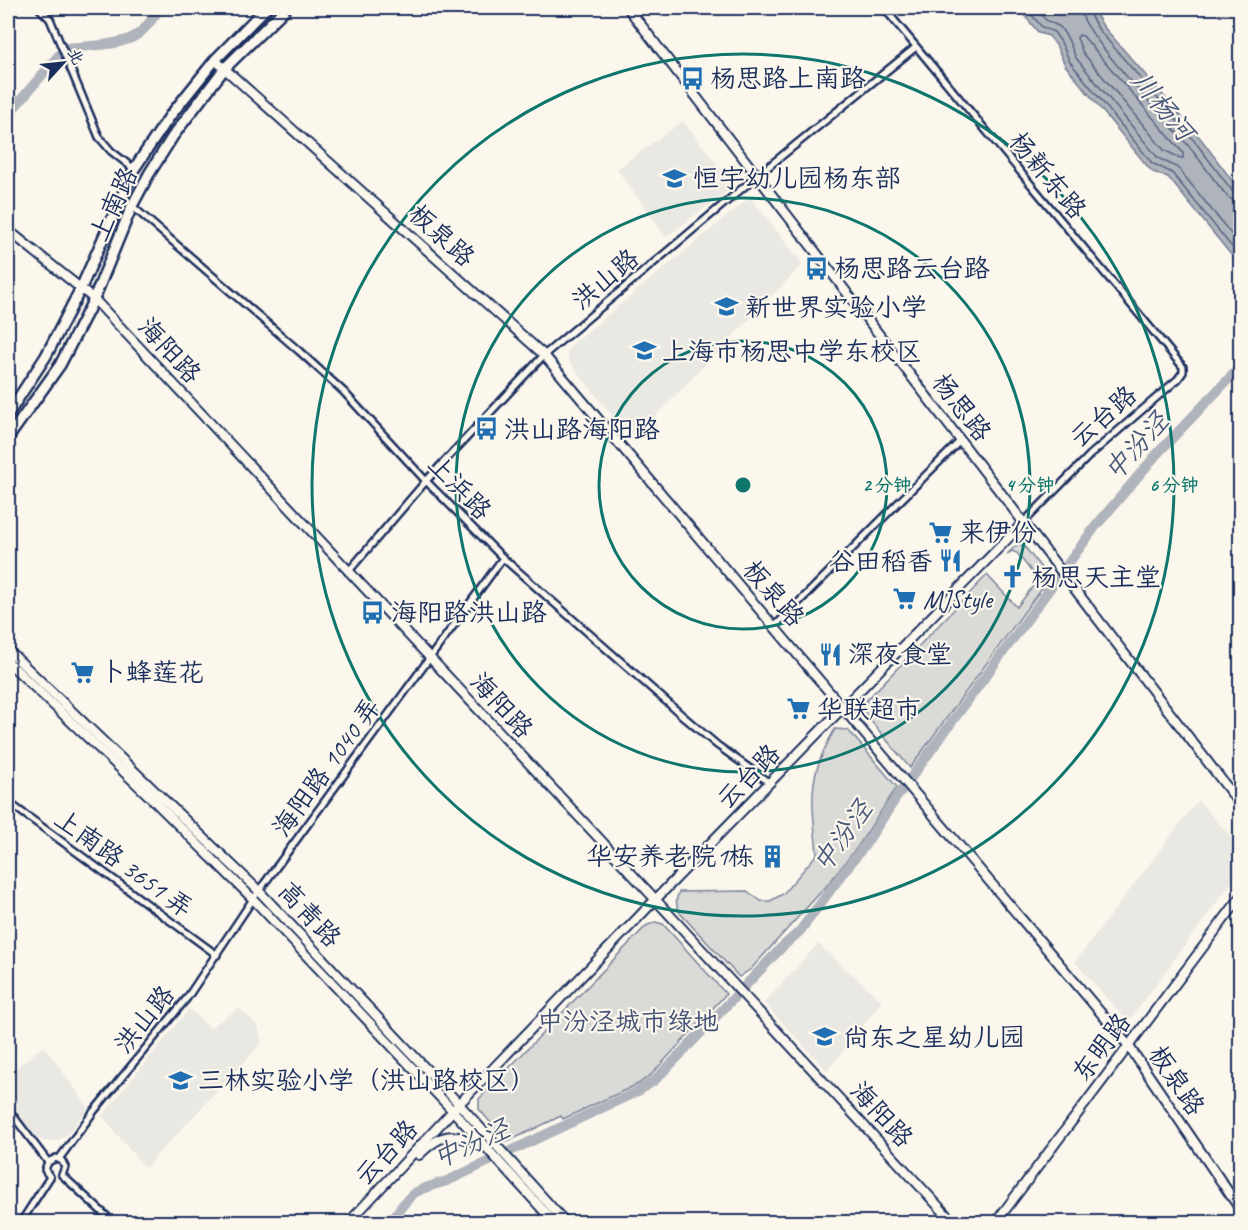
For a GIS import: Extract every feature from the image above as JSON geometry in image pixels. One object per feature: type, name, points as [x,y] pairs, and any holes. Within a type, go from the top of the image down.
[{"type":"main road","name":"上南路","points":[[8,414],[46,356],[81,288],[134,169],[170,116],[215,60],[266,8]]},
{"type":"main road","name":"上南路","points":[[8,438],[60,365],[94,299],[132,206],[173,136],[225,69],[286,8]]},
{"type":"street","points":[[39,8],[50,19],[99,137],[111,151],[134,169]]},
{"type":"street","name":"杨思路","points":[[628,8],[1240,804]]},
{"type":"street","name":"杨新东路","points":[[884,8],[1183,367]]},
{"type":"street","name":"洪山路","points":[[348,572],[426,481],[544,355],[916,46]]},
{"type":"street","name":"板泉路","points":[[215,60],[544,355],[1128,1045],[1240,1209]]},
{"type":"street","name":"上浜路","points":[[132,206],[336,385],[426,481],[503,558],[717,745],[770,783]]},
{"type":"street","name":"海阳路","points":[[8,230],[94,299],[953,1222]]},
{"type":"street","name":"云台路","points":[[351,1222],[459,1104],[654,901],[1090,455],[1181,376],[1183,367]]},
{"type":"street","points":[[775,626],[961,440]]},
{"type":"street","name":"海阳路 1040 弄","points":[[253,899],[503,558]]},
{"type":"street","name":"高青路","points":[[8,650],[259,891],[498,1146],[509,1166],[554,1222]]},
{"type":"street","name":"高青路","points":[[8,662],[144,791],[253,899],[488,1149],[509,1166],[565,1222]]},
{"type":"street","name":"上南路 3651 弄","points":[[8,802],[217,955]]},
{"type":"street","name":"东明路","points":[[996,1222],[1240,898]]},
{"type":"street","name":"洪山路","points":[[59,1160],[94,1111],[179,1009],[253,899]]},
{"type":"street","points":[[8,1109],[48,1162]]},
{"type":"street","points":[[407,1161],[417,1157],[433,1140],[440,1137],[462,1137],[488,1149]]},
{"type":"street","points":[[51,1159],[59,1160],[65,1167],[62,1175],[50,1177],[45,1170],[48,1162],[51,1159]]},
{"type":"street","points":[[62,1175],[113,1222]]},
{"type":"street","points":[[21,1222],[50,1177]]},
{"type":"shaded area","name":"恒宇幼儿园杨东部","points":[[683,121],[734,186],[666,237],[617,169]]},
{"type":"shaded area","points":[[750,197],[803,264],[632,440],[570,363],[567,355],[570,346]]},
{"type":"shaded area","points":[[1198,800],[1240,847],[1240,871],[1128,1022],[1075,962]]},
{"type":"shaded area","name":"尚东之星幼儿园","points":[[818,944],[882,1001],[827,1071],[764,1003]]},
{"type":"shaded area","name":"三林实验小学（洪山路校区）","points":[[239,1008],[258,1026],[262,1043],[145,1168],[102,1116],[189,1009],[210,1028]]},
{"type":"shaded area","points":[[44,1046],[89,1108],[68,1134],[57,1141],[44,1141],[34,1137],[8,1102],[8,1074]]},
{"type":"green space","points":[[1018,544],[1024,546],[1049,578],[910,768],[866,715],[864,703],[987,575],[1017,607],[1038,580],[1017,553],[1012,551],[1007,554]]},
{"type":"green space","name":"中汾泾城市绿地","points":[[835,729],[848,730],[897,787],[858,846],[829,883],[751,969],[739,977],[680,913],[676,902],[679,892],[747,891],[761,901],[770,901],[783,894],[817,854],[813,789],[819,762]]},
{"type":"green space","name":"中汾泾城市绿地","points":[[655,922],[663,924],[726,994],[652,1074],[638,1084],[563,1119],[561,1116],[507,1142],[479,1109],[479,1099],[646,926]]},
{"type":"water","name":"川杨河","points":[[1018,8],[1092,8],[1103,26],[1201,139],[1240,191],[1240,266],[1168,177],[1153,172],[1148,167],[1065,65],[1049,36],[1039,33]]},
{"type":"waterway","points":[[8,115],[65,48],[102,45],[128,39],[143,30],[160,8]]},
{"type":"waterway","name":"中汾泾","points":[[390,1222],[408,1198],[419,1190],[447,1181],[638,1091],[655,1080],[672,1063],[800,931],[1095,527],[1157,454],[1240,367]]},
{"type":"place","name":"杨思路上南路","points":[[692,78]]},
{"type":"place","name":"恒宇幼儿园杨东部","points":[[675,178]]},
{"type":"place","name":"杨思路云台路","points":[[816,268]]},
{"type":"place","name":"新世界实验小学","points":[[727,307]]},
{"type":"place","name":"上海市杨思中学东校区","points":[[644,351]]},
{"type":"place","name":"洪山路海阳路","points":[[486,429]]},
{"type":"place","name":"来伊份","points":[[941,532]]},
{"type":"place","name":"谷田稻香","points":[[951,561]]},
{"type":"place","name":"杨思天主堂","points":[[1013,577]]},
{"type":"place","name":"MJStyle","points":[[905,599]]},
{"type":"place","name":"海阳路洪山路","points":[[373,612]]},
{"type":"place","name":"深夜食堂","points":[[830,654]]},
{"type":"place","name":"卜蜂莲花","points":[[82,672]]},
{"type":"place","name":"华联超市","points":[[799,709]]},
{"type":"place","name":"华安养老院1栋","points":[[772,856]]},
{"type":"place","name":"尚东之星幼儿园","points":[[825,1037]]},
{"type":"place","name":"三林实验小学（洪山路校区）","points":[[180,1080]]}]
